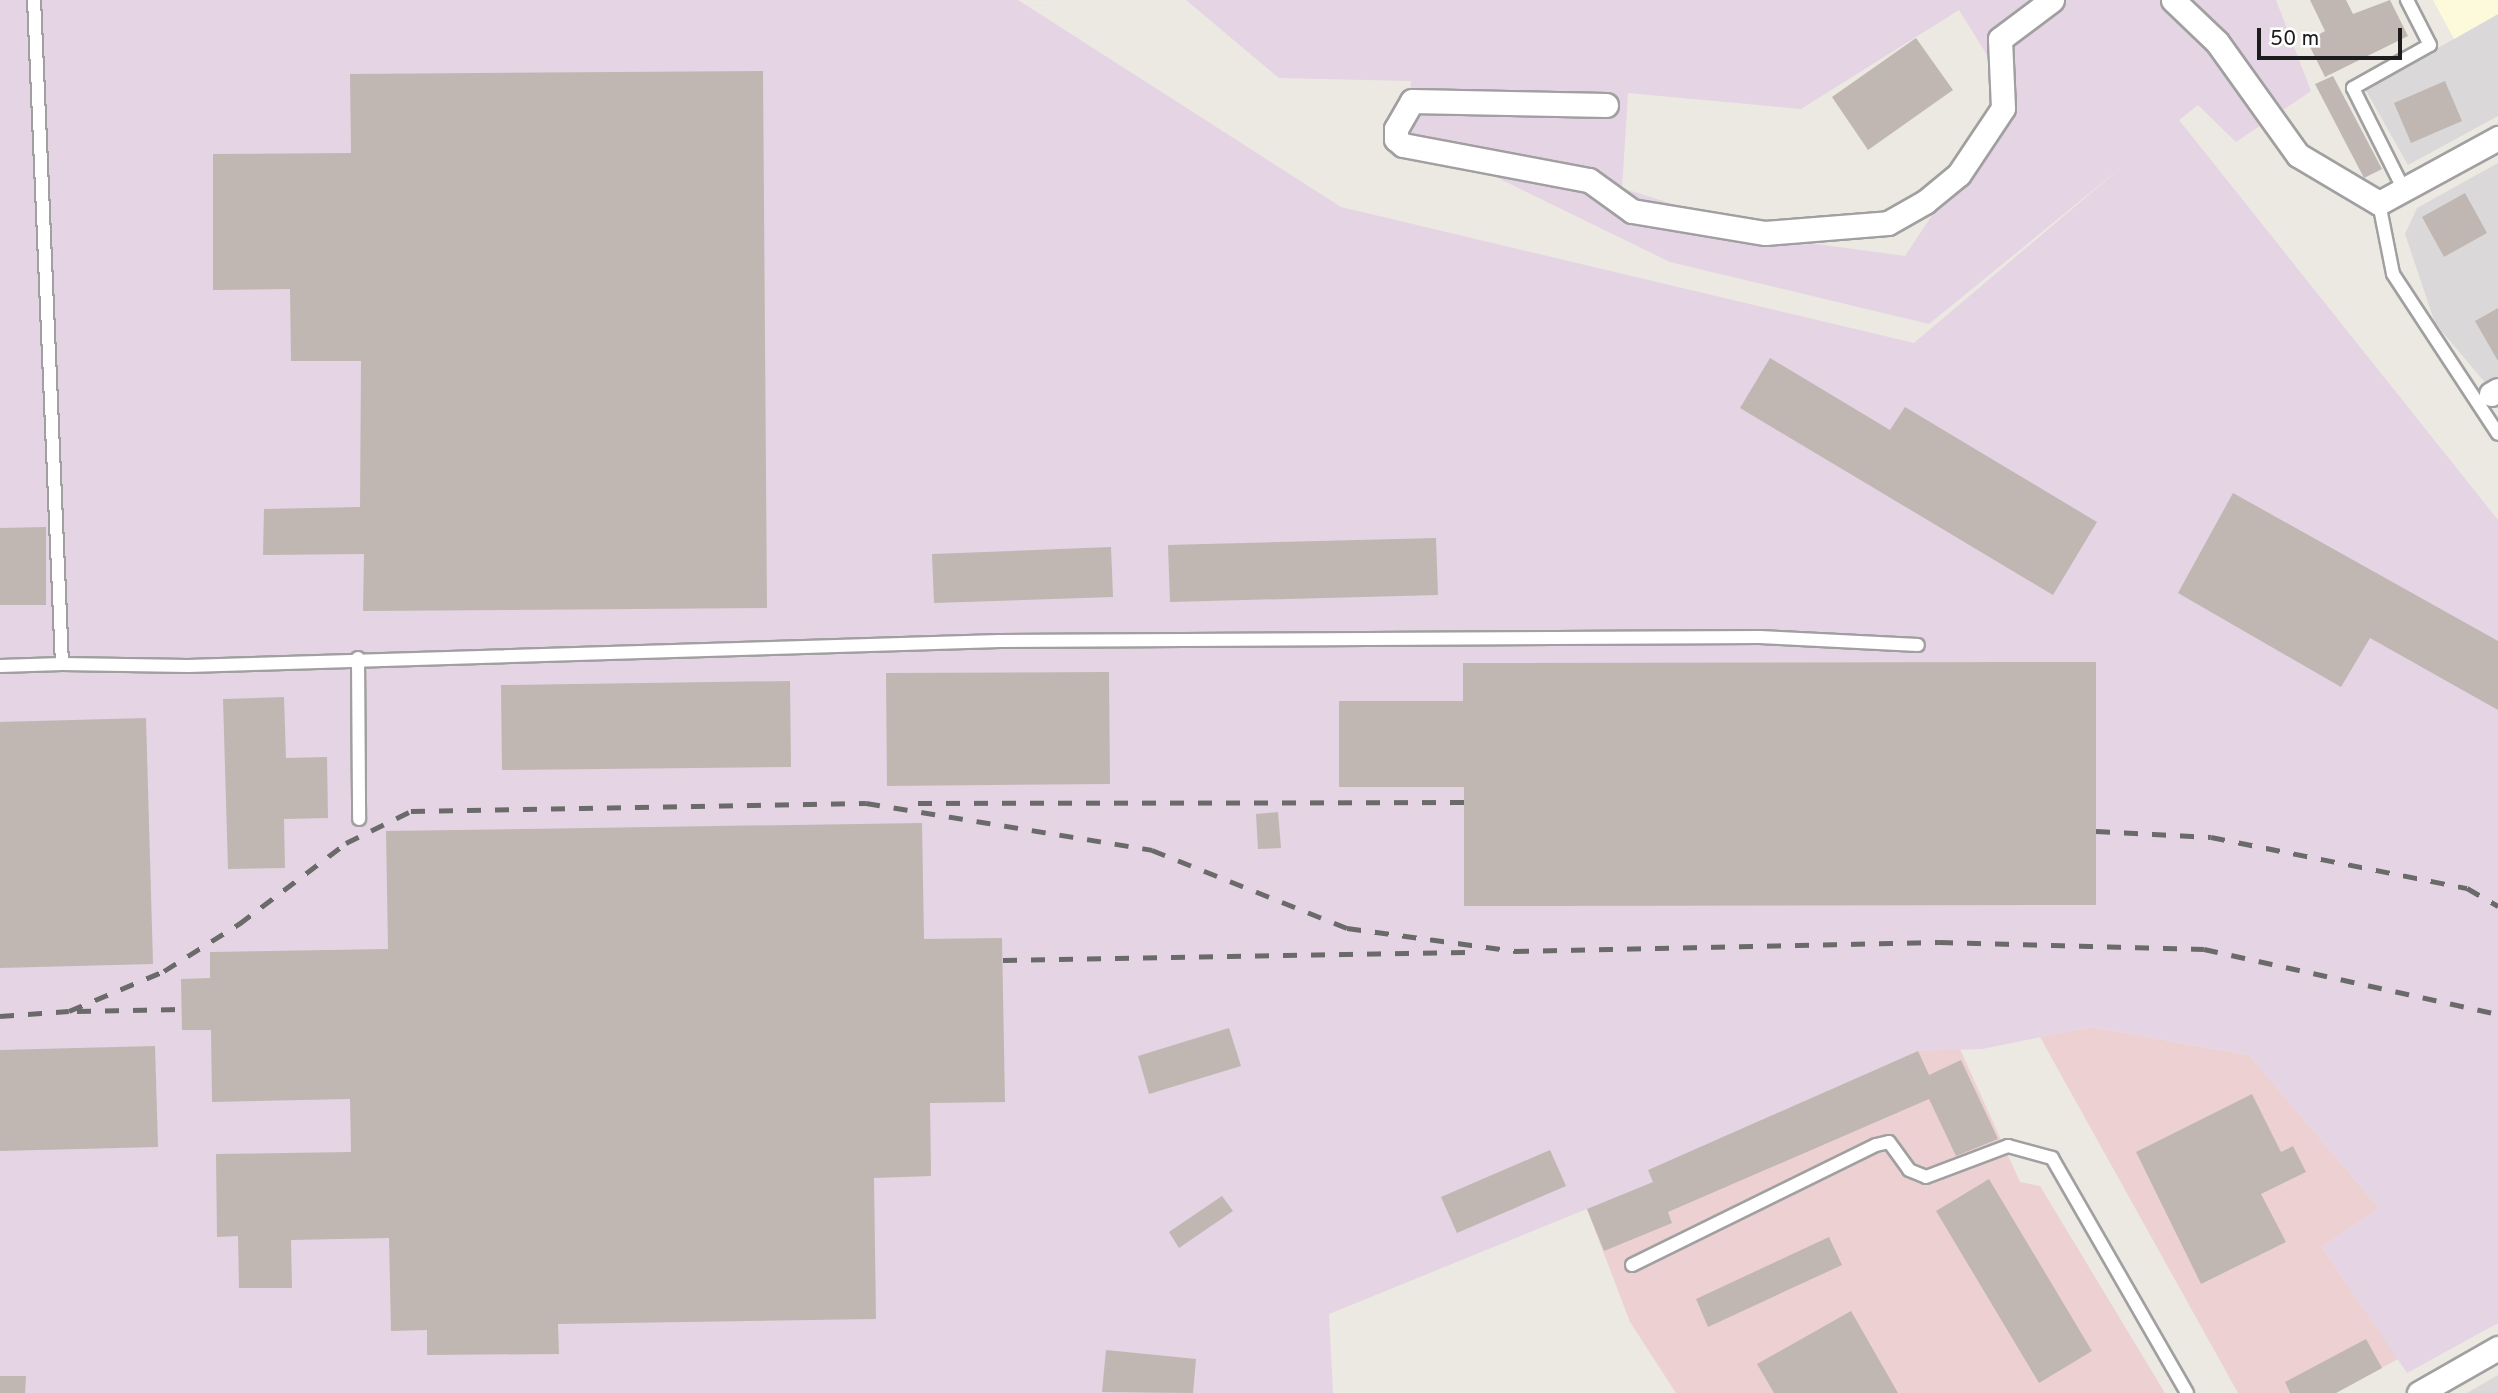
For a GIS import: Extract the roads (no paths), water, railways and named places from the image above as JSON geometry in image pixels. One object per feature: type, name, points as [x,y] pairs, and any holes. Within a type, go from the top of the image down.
[{"type":"street","points":[[1605,105],[1412,101],[1396,129],[1396,139],[1403,145],[1589,180],[1632,211],[1765,233],[1888,223],[1925,202],[1959,174],[2003,108],[2000,39],[2052,0]]},
{"type":"street","points":[[2173,0],[2217,42],[2298,155],[2379,203],[2498,138]]},
{"type":"street","points":[[2419,1393],[2498,1348]]},
{"type":"lane","points":[[34,0],[62,664]]},
{"type":"lane","points":[[2404,190],[2353,88],[2431,45],[2407,0]]},
{"type":"lane","points":[[2379,203],[2393,274],[2498,434]]},
{"type":"lane","points":[[0,666],[188,666],[358,658],[743,652],[1000,641],[1760,637],[1918,645]]},
{"type":"lane","points":[[358,658],[359,819]]},
{"type":"lane","points":[[1632,1265],[1876,1145],[1889,1142],[1909,1170],[1926,1177],[2008,1146],[2052,1158],[2187,1393]]},
{"type":"railway","points":[[918,803],[1464,802]]},
{"type":"railway","points":[[0,1016],[69,1011],[164,971],[239,924],[346,843],[411,811],[866,803],[1152,850],[1347,928],[1515,951],[1939,942],[2204,949],[2498,1014]]},
{"type":"railway","points":[[2096,831],[2211,837],[2467,888],[2498,906]]},
{"type":"railway","points":[[1003,960],[1466,952]]},
{"type":"railway","points":[[77,1011],[182,1009]]}]
